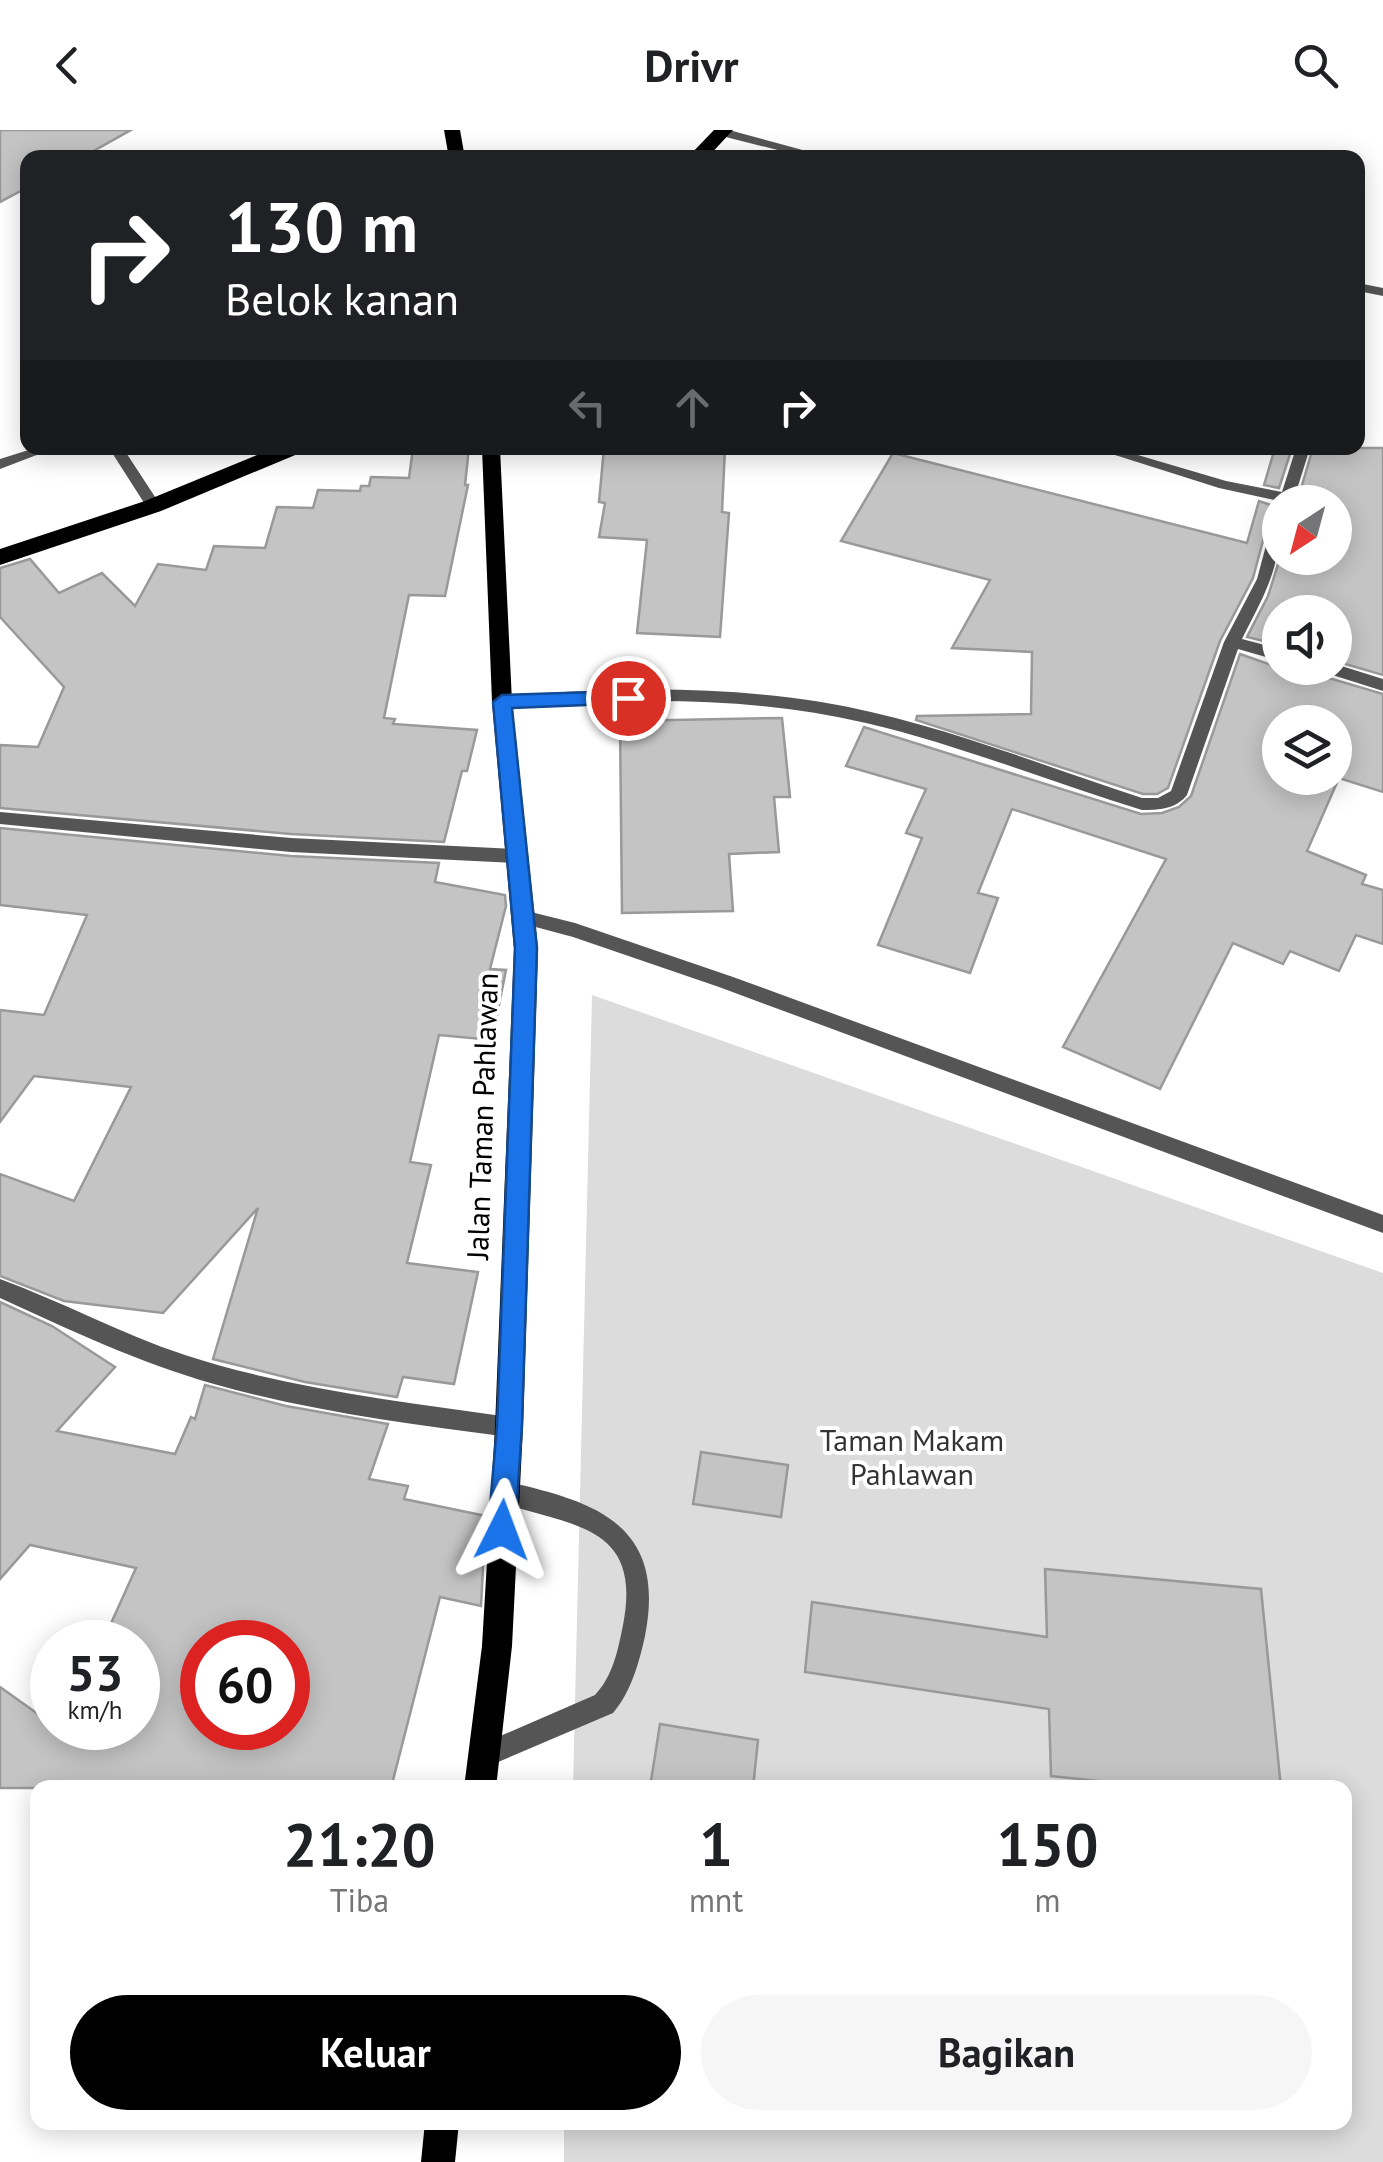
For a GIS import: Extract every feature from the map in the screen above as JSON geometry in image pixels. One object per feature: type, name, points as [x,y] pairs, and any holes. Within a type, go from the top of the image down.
[{"type":"highway","points":[[704,150],[723,131]]},
{"type":"highway","points":[[0,557],[153,506],[275,455]]},
{"type":"main road","name":"Jalan Taman Pahlawan","points":[[481,1780],[497,1646],[509,1426],[526,948],[502,702],[491,455]]},
{"type":"main road","points":[[438,2162],[441,2130]]},
{"type":"street","points":[[723,131],[795,150]]},
{"type":"street","points":[[0,464],[27,455]]},
{"type":"street","points":[[120,455],[153,506]]},
{"type":"street","points":[[1123,455],[1262,494]]},
{"type":"street","points":[[1291,485],[1300,455]]},
{"type":"street","points":[[502,702],[551,698],[743,699],[816,708],[866,717],[1142,804],[1160,804],[1178,795],[1232,642],[1266,575]]},
{"type":"street","points":[[1232,642],[1262,650]]},
{"type":"street","points":[[1352,675],[1383,685]]},
{"type":"street","points":[[0,818],[290,845],[517,856]]},
{"type":"street","points":[[523,917],[575,930],[726,982],[1383,1224]]},
{"type":"street","points":[[0,1288],[74,1322],[212,1373],[345,1404],[509,1426]]},
{"type":"street","points":[[484,1756],[604,1704],[617,1692],[640,1614],[636,1572],[611,1528],[550,1501],[503,1492]]},
{"type":"green space","name":"Taman Makam Pahlawan","points":[[592,995],[1383,1273],[1383,2162],[564,2162],[564,2130],[1352,2130],[1352,1780],[573,1780]]},
{"type":"building","points":[[0,130],[131,130],[95,150],[20,150],[20,191],[0,202]]},
{"type":"building","points":[[1365,448],[1383,448],[1383,675],[1352,666],[1352,595],[1268,595],[1275,575],[1352,575],[1352,485],[1302,485],[1311,455],[1365,455]]},
{"type":"building","points":[[412,455],[468,455],[468,485],[445,596],[409,595],[384,718],[395,719],[393,724],[477,730],[444,842],[291,834],[0,808],[0,745],[38,747],[64,687],[0,617],[0,568],[30,559],[59,593],[102,573],[135,606],[158,564],[206,570],[214,546],[265,548],[277,507],[313,508],[318,490],[360,491],[361,486],[369,486],[371,477],[409,478]]},
{"type":"building","points":[[603,455],[725,455],[722,512],[729,513],[720,637],[637,633],[647,540],[599,537],[605,503],[599,502]]},
{"type":"building","points":[[892,455],[1247,543],[1259,501],[1262,502],[1262,544],[1253,578],[1220,641],[1168,788],[1157,794],[1143,794],[916,720],[917,716],[1031,714],[1032,652],[952,648],[990,580],[841,541]]},
{"type":"building","points":[[1273,455],[1290,455],[1280,485],[1264,485]]},
{"type":"building","points":[[1262,608],[1262,641],[1247,637]]},
{"type":"building","points":[[1240,654],[1262,662],[1262,685],[1352,685],[1383,694],[1383,792],[1352,782],[1352,705],[1262,705],[1262,795],[1332,795],[1307,851],[1366,875],[1362,884],[1383,890],[1383,944],[1356,935],[1339,971],[1290,951],[1283,964],[1233,943],[1160,1089],[1063,1047],[1166,859],[1012,809],[978,893],[998,898],[970,973],[878,945],[922,838],[906,833],[926,789],[846,766],[864,727],[1141,814],[1179,807],[1191,796]]},
{"type":"building","points":[[782,718],[790,797],[774,797],[779,852],[729,854],[733,911],[622,913],[620,721]]},
{"type":"building","points":[[0,828],[291,856],[439,863],[435,882],[505,895],[506,906],[490,969],[506,970],[492,1040],[439,1035],[410,1162],[431,1165],[407,1263],[478,1272],[454,1384],[403,1377],[397,1397],[305,1382],[213,1359],[258,1208],[163,1313],[64,1301],[0,1276],[0,1174],[74,1201],[131,1087],[34,1076],[0,1122],[0,1010],[44,1015],[87,915],[0,905]]},
{"type":"building","points":[[0,1302],[52,1326],[115,1367],[57,1431],[175,1454],[191,1417],[195,1419],[205,1385],[286,1406],[388,1424],[369,1479],[408,1486],[404,1499],[486,1516],[479,1547],[484,1548],[481,1606],[440,1597],[393,1780],[30,1780],[30,1788],[0,1788],[0,1687],[30,1708],[30,1750],[160,1750],[160,1620],[113,1620],[136,1568],[30,1545],[0,1579]]},
{"type":"building","points":[[701,1452],[788,1465],[781,1517],[693,1504]]},
{"type":"building","points":[[1045,1569],[1261,1589],[1280,1780],[1088,1780],[1051,1776],[1049,1709],[805,1672],[812,1602],[1047,1637]]},
{"type":"building","points":[[660,1724],[758,1740],[754,1780],[651,1780]]},
{"type":"route","points":[[502,1530],[526,948],[502,702],[628,698]]}]
